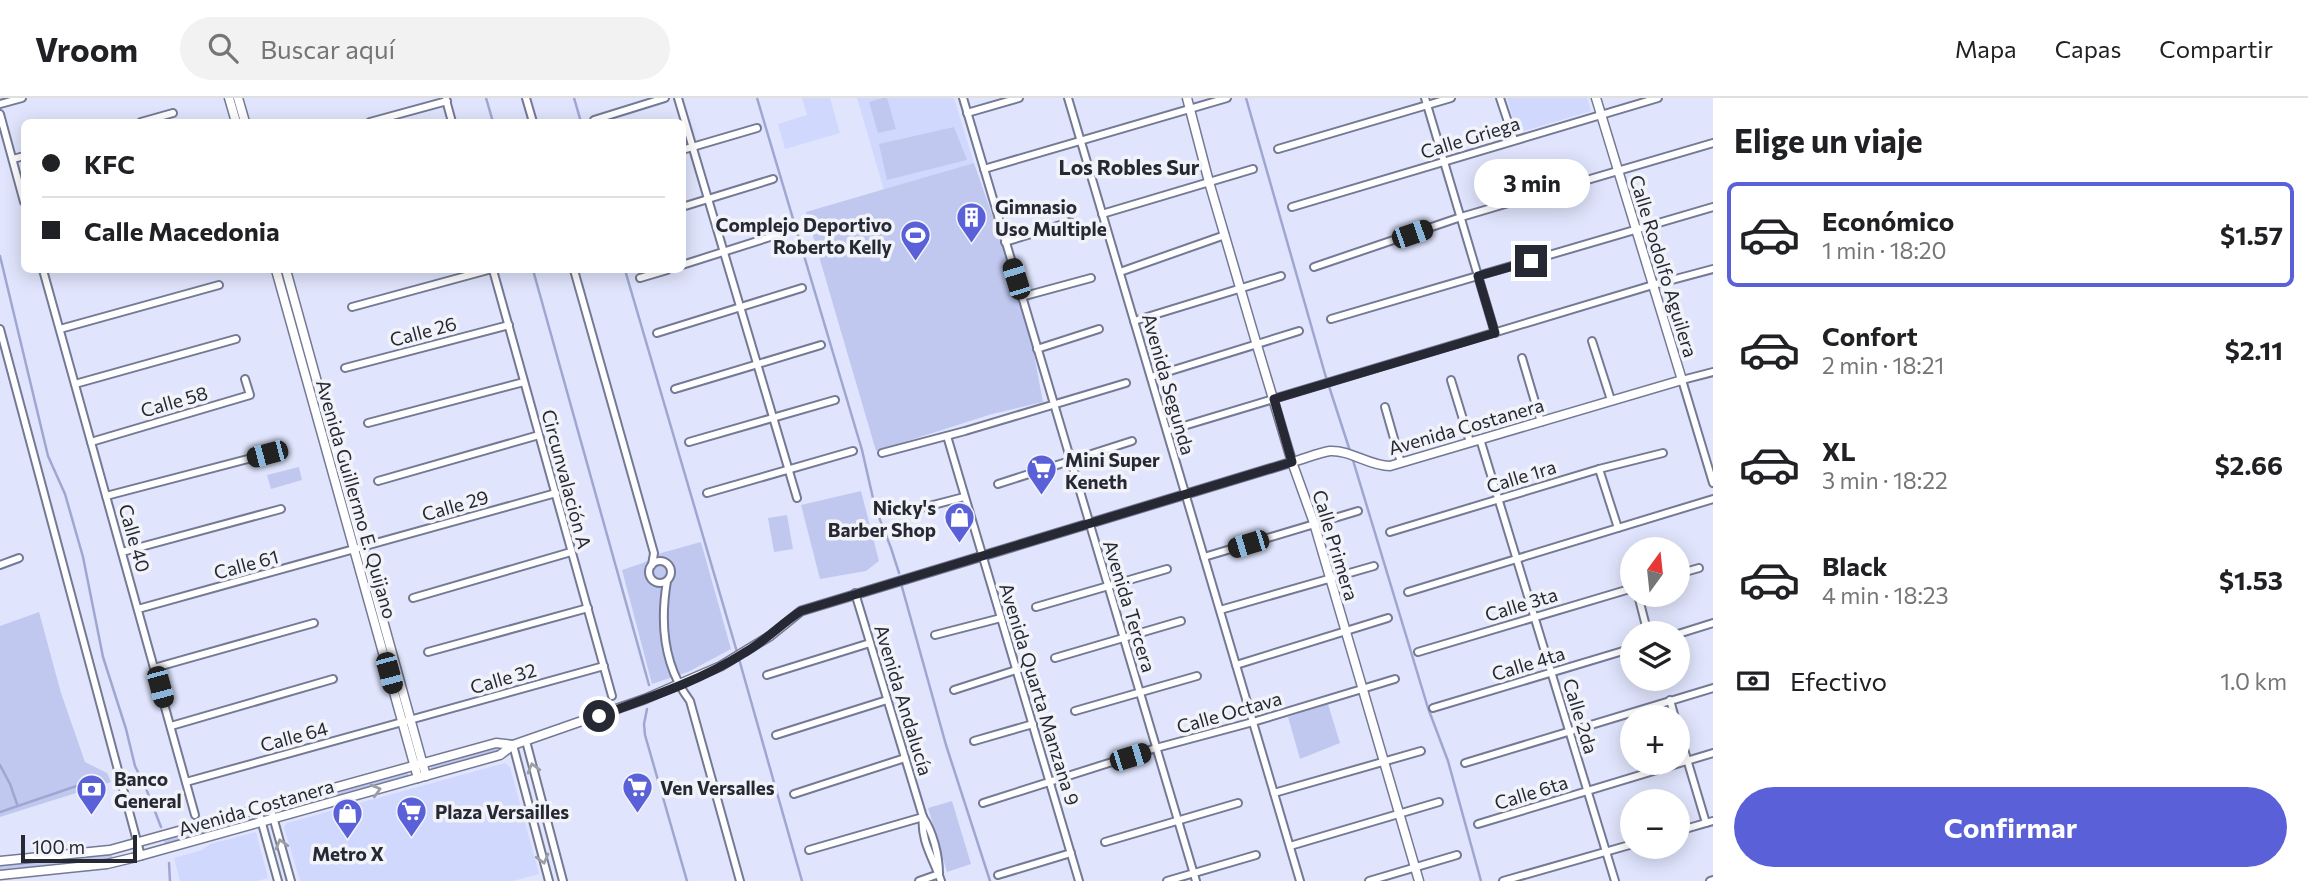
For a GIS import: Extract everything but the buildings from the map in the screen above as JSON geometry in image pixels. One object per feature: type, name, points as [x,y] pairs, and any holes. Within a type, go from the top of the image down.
[{"type":"street","points":[[0,104],[22,98]]},
{"type":"street","points":[[229,98],[235,119]]},
{"type":"street","points":[[238,98],[244,119]]},
{"type":"street","points":[[526,98],[532,119]]},
{"type":"street","points":[[597,119],[665,98]]},
{"type":"street","points":[[678,98],[684,119]]},
{"type":"street","name":"Avenida Tercera","points":[[963,98],[1196,881]]},
{"type":"street","points":[[967,113],[1019,98]]},
{"type":"street","name":"Avenida Segunda","points":[[1068,98],[1300,881]]},
{"type":"street","name":"Calle Primera","points":[[1187,98],[1240,288],[1292,462],[1314,523],[1419,881]]},
{"type":"street","points":[[984,169],[1227,98]]},
{"type":"street","points":[[1278,149],[1426,101],[1451,98]]},
{"type":"street","points":[[1500,98],[1514,140]]},
{"type":"street","name":"Calle Rodolfo Aguilera","points":[[1596,98],[1682,380],[1710,462],[1713,483]]},
{"type":"street","name":"Calle Griega","points":[[1292,206],[1658,98]]},
{"type":"street","points":[[380,119],[446,100],[451,119]]},
{"type":"street","points":[[1426,101],[1495,333]]},
{"type":"street","points":[[152,119],[173,113]]},
{"type":"street","points":[[0,114],[21,190]]},
{"type":"street","points":[[686,124],[797,498]]},
{"type":"street","points":[[686,149],[757,128]]},
{"type":"street","points":[[1314,267],[1461,217],[1713,144]]},
{"type":"street","points":[[13,159],[21,157]]},
{"type":"street","points":[[1102,214],[1253,169]]},
{"type":"street","points":[[686,206],[773,179]]},
{"type":"street","points":[[1331,319],[1713,207]]},
{"type":"street","points":[[1005,242],[1070,222]]},
{"type":"street","points":[[686,264],[786,232]]},
{"type":"street","points":[[1119,272],[1225,235]]},
{"type":"street","points":[[1167,431],[1713,269]]},
{"type":"street","name":"Calle 40","points":[[45,273],[195,815]]},
{"type":"street","name":"Avenida Guillermo E. Quijano","points":[[278,273],[287,291],[422,777]]},
{"type":"street","name":"Avenida Guillermo E. Quijano","points":[[286,273],[287,291]]},
{"type":"street","points":[[352,307],[479,273]]},
{"type":"street","name":"Circunvalación A","points":[[491,273],[509,325],[612,696]]},
{"type":"street","points":[[575,273],[653,553],[649,572],[651,579],[664,582]]},
{"type":"street","points":[[640,278],[657,273]]},
{"type":"street","points":[[1134,321],[1281,276]]},
{"type":"street","points":[[1021,297],[1091,278]]},
{"type":"street","points":[[60,329],[219,285]]},
{"type":"street","points":[[657,332],[802,288]]},
{"type":"street","name":"Calle 26","points":[[345,368],[509,325]]},
{"type":"street","points":[[1037,349],[1099,329]]},
{"type":"street","points":[[0,330],[142,856]]},
{"type":"street","points":[[1151,377],[1256,342],[1299,331]]},
{"type":"street","points":[[75,384],[236,339]]},
{"type":"street","points":[[1592,341],[1611,400]]},
{"type":"street","points":[[675,389],[821,345]]},
{"type":"street","points":[[1522,358],[1541,422]]},
{"type":"street","points":[[1682,380],[1713,372]]},
{"type":"street","name":"Calle 58","points":[[92,442],[250,395],[246,379]]},
{"type":"street","points":[[1451,380],[1470,442]]},
{"type":"street","name":"Avenida Costanera","points":[[0,874],[107,864],[142,856],[500,755],[513,746],[583,723],[733,660],[770,636],[801,611],[1292,462],[1331,451],[1345,453],[1380,466],[1401,463],[1682,380]]},
{"type":"street","points":[[368,423],[524,382]]},
{"type":"street","points":[[882,453],[1126,383]]},
{"type":"street","points":[[689,442],[835,400]]},
{"type":"street","points":[[1385,407],[1401,463]]},
{"type":"street","points":[[379,481],[539,435]]},
{"type":"street","name":"Avenida Quarta Manzana 9","points":[[947,436],[1079,881]]},
{"type":"street","name":"Calle 2da","points":[[1480,439],[1615,881]]},
{"type":"street","points":[[998,484],[1132,441]]},
{"type":"street","points":[[707,493],[853,451]]},
{"type":"street","name":"Calle 1ra","points":[[1390,532],[1599,469],[1663,453]]},
{"type":"street","points":[[106,496],[267,454]]},
{"type":"street","points":[[1599,469],[1618,528]]},
{"type":"street","name":"Calle 29","points":[[359,549],[556,493]]},
{"type":"street","points":[[902,513],[964,496]]},
{"type":"street","points":[[1408,592],[1713,499]]},
{"type":"street","points":[[122,552],[281,509]]},
{"type":"street","points":[[1204,557],[1358,511]]},
{"type":"street","name":"Calle 61","points":[[138,610],[359,549]]},
{"type":"street","points":[[413,598],[571,552]]},
{"type":"street","points":[[653,553],[670,568],[671,575],[664,582]]},
{"type":"street","points":[[0,565],[19,558]]},
{"type":"street","points":[[652,565],[662,562]]},
{"type":"street","points":[[1220,610],[1374,566]]},
{"type":"street","points":[[1690,571],[1699,568]]},
{"type":"street","points":[[1036,607],[1167,569]]},
{"type":"street","points":[[664,582],[664,638],[678,685],[690,701],[740,881]]},
{"type":"street","name":"Calle 3ta","points":[[1418,652],[1620,592]]},
{"type":"street","name":"Avenida Andalucía","points":[[855,593],[923,817],[929,825],[940,877]]},
{"type":"street","points":[[428,652],[587,608]]},
{"type":"street","points":[[935,635],[1001,618]]},
{"type":"street","points":[[1236,665],[1388,618]]},
{"type":"street","points":[[1055,658],[1181,621]]},
{"type":"street","points":[[154,667],[314,623]]},
{"type":"street","points":[[1690,630],[1713,623]]},
{"type":"street","points":[[767,675],[870,643]]},
{"type":"street","name":"Calle 4ta","points":[[1433,708],[1620,652]]},
{"type":"street","name":"Calle 32","points":[[407,722],[604,666]]},
{"type":"street","points":[[954,690],[1016,670]]},
{"type":"street","points":[[1075,711],[1197,676]]},
{"type":"street","points":[[171,726],[333,679]]},
{"type":"street","name":"Calle Octava","points":[[983,803],[1156,748],[1395,679]]},
{"type":"street","points":[[1465,763],[1713,688]]},
{"type":"street","points":[[776,735],[887,700]]},
{"type":"street","points":[[1670,700],[1671,705]]},
{"type":"street","name":"Calle 64","points":[[186,782],[407,722]]},
{"type":"street","points":[[974,741],[1033,724]]},
{"type":"street","points":[[526,741],[563,881]]},
{"type":"street","name":"Avenida Costanera","points":[[0,861],[74,855],[138,843],[496,743],[513,746]]},
{"type":"street","points":[[513,746],[549,881]]},
{"type":"street","points":[[1274,793],[1421,751]]},
{"type":"street","name":"Calle 6ta","points":[[1690,761],[1713,753]]},
{"type":"street","points":[[794,793],[905,758]]},
{"type":"street","points":[[1690,768],[1709,822],[1690,828]]},
{"type":"street","name":"Calle 6ta","points":[[1478,824],[1643,775]]},
{"type":"street","points":[[1290,846],[1439,802]]},
{"type":"street","points":[[1105,842],[1237,803]]},
{"type":"street","points":[[270,806],[292,881]]},
{"type":"street","points":[[258,809],[278,881]]},
{"type":"street","points":[[809,850],[923,817]]},
{"type":"street","points":[[1503,881],[1620,847]]},
{"type":"street","points":[[998,875],[1071,853]]},
{"type":"street","points":[[1167,881],[1256,855]]},
{"type":"street","points":[[1369,881],[1457,855]]},
{"type":"street","points":[[919,881],[940,877]]},
{"type":"shaded area","points":[[802,98],[830,98],[840,133],[785,149],[778,124],[807,115]]},
{"type":"shaded area","points":[[857,98],[954,98],[974,163],[884,190]]},
{"type":"shaded area","points":[[887,98],[896,129],[878,133],[869,102]]},
{"type":"shaded area","points":[[1507,98],[1587,98],[1591,111],[1517,133]]},
{"type":"shaded area","points":[[954,127],[967,160],[887,180],[879,144]]},
{"type":"shaded area","name":"Complejo Deportivo Roberto Kelly","points":[[974,163],[1026,312],[1043,402],[992,414],[876,451],[806,212]]},
{"type":"shaded area","points":[[299,467],[302,480],[271,489],[267,475]]},
{"type":"shaded area","points":[[861,491],[879,561],[866,571],[820,579],[801,505]]},
{"type":"shaded area","points":[[787,515],[793,549],[774,552],[768,518]]},
{"type":"shaded area","points":[[701,542],[731,649],[688,672],[652,684],[622,570],[661,553]]},
{"type":"shaded area","points":[[39,612],[61,693],[85,762],[107,773],[111,782],[0,817],[0,626]]},
{"type":"shaded area","points":[[1328,704],[1340,743],[1300,759],[1288,717]]},
{"type":"shaded area","points":[[499,746],[501,751],[431,769],[431,766]]},
{"type":"shaded area","points":[[505,763],[510,767],[539,874],[513,881],[300,881],[284,827],[287,823]]},
{"type":"shaded area","points":[[406,772],[409,775],[407,777],[283,810],[284,806]]},
{"type":"shaded area","points":[[952,801],[971,864],[947,872],[928,808]]},
{"type":"shaded area","points":[[248,817],[249,821],[166,845],[164,842],[164,840]]},
{"type":"shaded area","points":[[256,832],[268,878],[257,881],[180,881],[174,858],[202,850],[210,844]]},
{"type":"shaded area","points":[[111,854],[113,858],[0,870],[0,866]]},
{"type":"waterway","points":[[486,98],[492,119]]},
{"type":"waterway","points":[[574,98],[580,119]]},
{"type":"waterway","points":[[757,98],[862,450],[875,507],[899,573]]},
{"type":"waterway","points":[[1246,98],[1325,374],[1350,451]]},
{"type":"waterway","points":[[0,256],[48,456],[65,494],[83,557],[103,657],[135,766],[161,827]]},
{"type":"waterway","points":[[534,273],[649,685]]},
{"type":"waterway","points":[[626,273],[737,652]]},
{"type":"waterway","points":[[1352,457],[1428,708],[1448,761],[1481,881]]},
{"type":"waterway","points":[[902,587],[946,745],[990,881]]},
{"type":"waterway","points":[[739,659],[802,881]]},
{"type":"waterway","points":[[647,709],[645,735],[687,881]]},
{"type":"waterway","points":[[0,765],[17,804]]},
{"type":"waterway","points":[[0,812],[100,778]]},
{"type":"waterway","points":[[169,863],[170,881]]},
{"type":"place","name":"Gimnasio Uso Multiple","points":[[972,244]]},
{"type":"place","name":"Complejo Deportivo Roberto Kelly","points":[[915,262]]},
{"type":"place","name":"Mini Super Keneth","points":[[1042,497]]},
{"type":"place","name":"Nicky's Barber Shop","points":[[959,545]]},
{"type":"place","name":"Ven Versalles","points":[[637,814]]},
{"type":"place","name":"Banco General","points":[[91,816]]},
{"type":"place","name":"Plaza Versailles","points":[[412,838]]},
{"type":"place","name":"Metro X","points":[[348,841]]},
{"type":"district","name":"Los Robles Sur","points":[[1129,166]]},
{"type":"route","points":[[599,716],[721,666],[770,636],[801,611],[828,601],[1292,462],[1274,399],[1495,333],[1478,276],[1531,261]]}]
